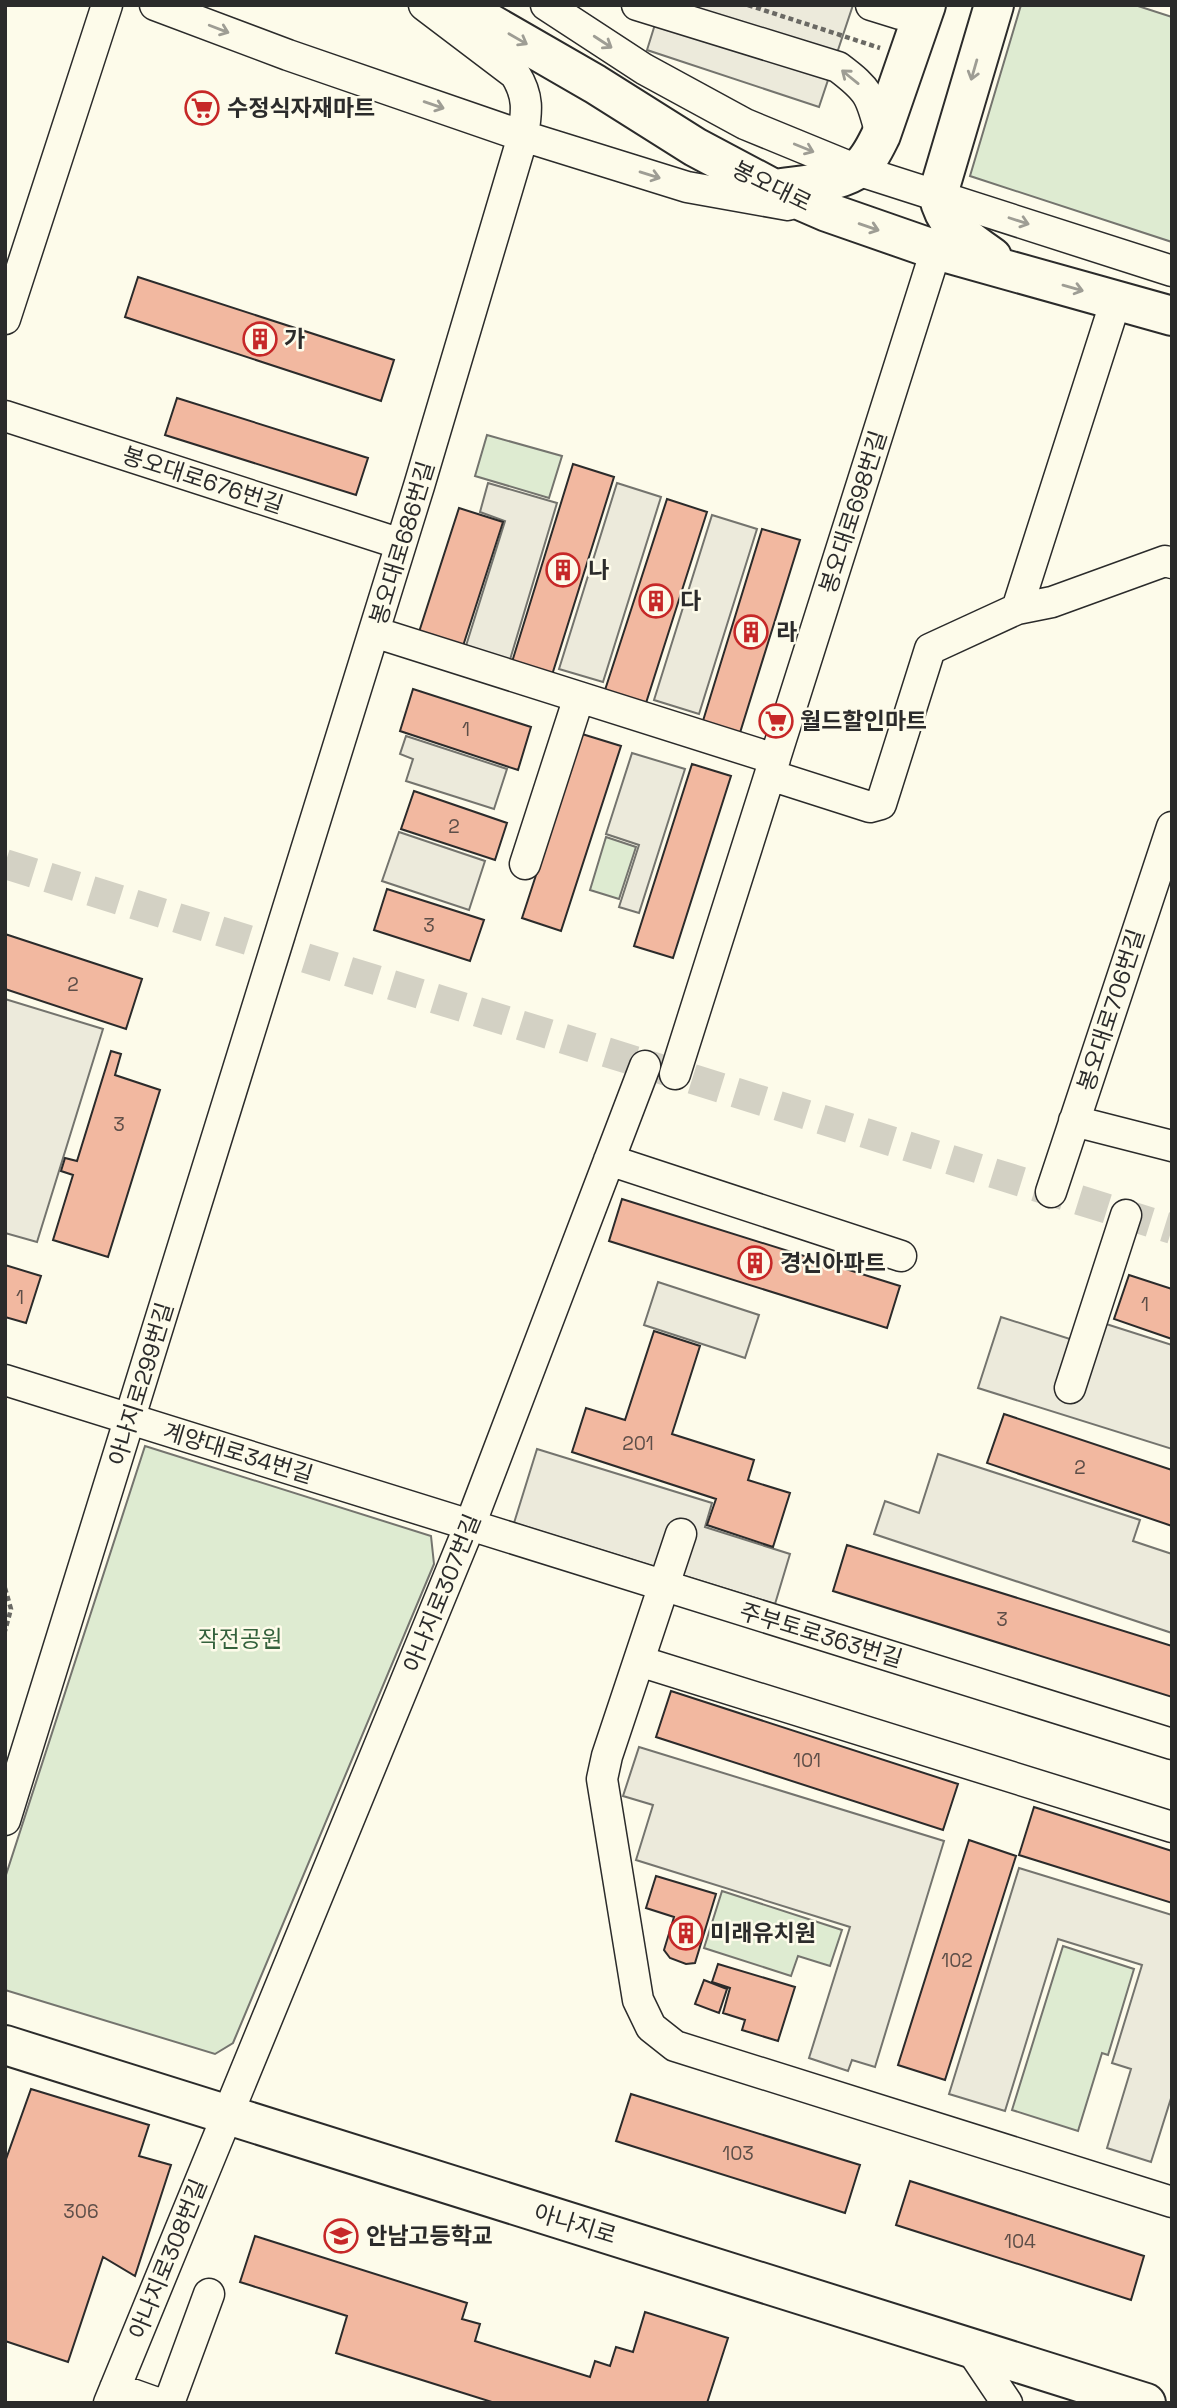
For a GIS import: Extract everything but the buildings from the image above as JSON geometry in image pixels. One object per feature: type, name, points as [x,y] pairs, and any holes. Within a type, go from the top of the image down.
[{"type":"main road","name":"봉오대로","points":[[458,5],[595,84],[695,147],[774,189],[827,212],[936,250],[1172,316]]},
{"type":"main road","points":[[995,5],[938,194],[941,208],[954,230],[1008,268]]},
{"type":"main road","points":[[774,189],[838,178],[858,170],[872,153],[881,135],[925,6]]},
{"type":"main road","name":"아나지로","points":[[5,2045],[1146,2403]]},
{"type":"street","points":[[5,319],[107,5]]},
{"type":"street","points":[[155,5],[288,55],[523,136],[687,187],[827,212]]},
{"type":"street","name":"봉오대로686번길","points":[[276,949],[401,544],[523,136],[527,112],[524,88],[515,74],[424,5]]},
{"type":"street","points":[[546,5],[644,69],[745,124],[858,170],[1172,271]]},
{"type":"street","points":[[637,5],[838,67],[856,81],[871,98],[881,135]]},
{"type":"street","points":[[871,5],[900,14],[925,6]]},
{"type":"street","name":"봉오대로698번길","points":[[675,1074],[936,250]]},
{"type":"street","points":[[1017,609],[1116,300]]},
{"type":"street","name":"봉오대로676번길","points":[[5,416],[401,544]]},
{"type":"street","points":[[374,632],[579,697],[772,767],[870,807],[881,804],[930,649],[1017,609],[1052,602],[1166,561],[1172,563]]},
{"type":"street","points":[[525,864],[579,697]]},
{"type":"street","name":"봉오대로706번길","points":[[1051,1192],[1074,1121],[1163,886],[1172,827]]},
{"type":"street","name":"아나지로299번길","points":[[5,1820],[276,949]]},
{"type":"street","name":"아나지로307번길","points":[[228,2115],[470,1525],[645,1066]]},
{"type":"street","points":[[1074,1121],[1172,1146]]},
{"type":"street","points":[[609,1160],[901,1256]]},
{"type":"street","points":[[1070,1388],[1126,1215]]},
{"type":"street","name":"계양대로34번길","points":[[5,1380],[470,1525]]},
{"type":"street","name":"주부토로363번길","points":[[470,1525],[1172,1744]]},
{"type":"street","points":[[681,1534],[607,1756],[602,1779],[638,2000],[651,2027],[675,2046],[1172,2202]]},
{"type":"street","points":[[639,1661],[1172,1827]]},
{"type":"street","name":"아나지로308번길","points":[[112,2395],[228,2115]]},
{"type":"street","points":[[169,2403],[209,2294]]},
{"type":"street","points":[[970,2348],[1007,2403]]},
{"type":"street","points":[[112,2395],[157,2403]]},
{"type":"path","points":[[748,5],[907,57]]},
{"type":"path","points":[[5,1588],[11,1609],[5,1631]]},
{"type":"green space","points":[[1021,5],[1135,5],[1172,17],[1172,242],[970,176]]},
{"type":"green space","points":[[487,435],[562,456],[549,498],[475,476]]},
{"type":"green space","points":[[606,837],[636,847],[619,899],[590,890]]},
{"type":"green space","name":"작전공원","points":[[145,1446],[431,1536],[434,1564],[233,2043],[215,2054],[5,1990],[5,1878]]},
{"type":"green space","points":[[722,1891],[842,1930],[830,1966],[798,1956],[791,1976],[704,1948]]},
{"type":"green space","points":[[1063,1946],[1134,1969],[1108,2055],[1102,2053],[1078,2131],[1012,2110]]},
{"type":"shaded area","points":[[661,5],[853,5],[819,107],[647,50]]},
{"type":"shaded area","points":[[488,483],[557,503],[509,663],[465,649],[505,521],[480,512]]},
{"type":"shaded area","points":[[617,483],[661,497],[603,682],[559,669]]},
{"type":"shaded area","points":[[712,515],[757,529],[699,714],[654,700]]},
{"type":"shaded area","points":[[406,736],[507,769],[494,809],[406,781],[413,759],[400,754]]},
{"type":"shaded area","points":[[632,753],[685,769],[639,913],[619,907],[639,845],[606,834]]},
{"type":"shaded area","points":[[399,832],[485,861],[469,910],[382,881]]},
{"type":"shaded area","points":[[5,999],[103,1029],[37,1242],[5,1233]]},
{"type":"shaded area","points":[[658,1282],[759,1315],[745,1358],[644,1325]]},
{"type":"shaded area","points":[[1081,1316],[1172,1345],[1172,1449],[978,1388],[1001,1317],[1073,1340]]},
{"type":"shaded area","points":[[537,1449],[712,1503],[705,1527],[790,1554],[775,1604],[514,1523]]},
{"type":"shaded area","points":[[938,1454],[1140,1520],[1133,1541],[1172,1554],[1172,1633],[874,1534],[885,1501],[919,1513]]},
{"type":"shaded area","points":[[639,1747],[944,1841],[875,2067],[852,2060],[848,2071],[809,2058],[850,1927],[636,1860],[653,1805],[623,1796]]},
{"type":"shaded area","points":[[1019,1868],[1172,1915],[1172,2095],[1151,2162],[1107,2148],[1131,2069],[1112,2063],[1142,1965],[1058,1939],[1005,2111],[949,2094]]},
{"type":"tunnel","points":[[5,864],[1172,1229]]},
{"type":"place","name":"수정식자재마트","points":[[202,108]]},
{"type":"place","name":"가","points":[[260,339]]},
{"type":"place","name":"나","points":[[563,570]]},
{"type":"place","name":"다","points":[[656,601]]},
{"type":"place","name":"라","points":[[751,632]]},
{"type":"place","name":"월드할인마트","points":[[776,721]]},
{"type":"place","name":"경신아파트","points":[[755,1263]]},
{"type":"place","name":"미래유치원","points":[[686,1933]]},
{"type":"place","name":"안남고등학교","points":[[341,2236]]}]
